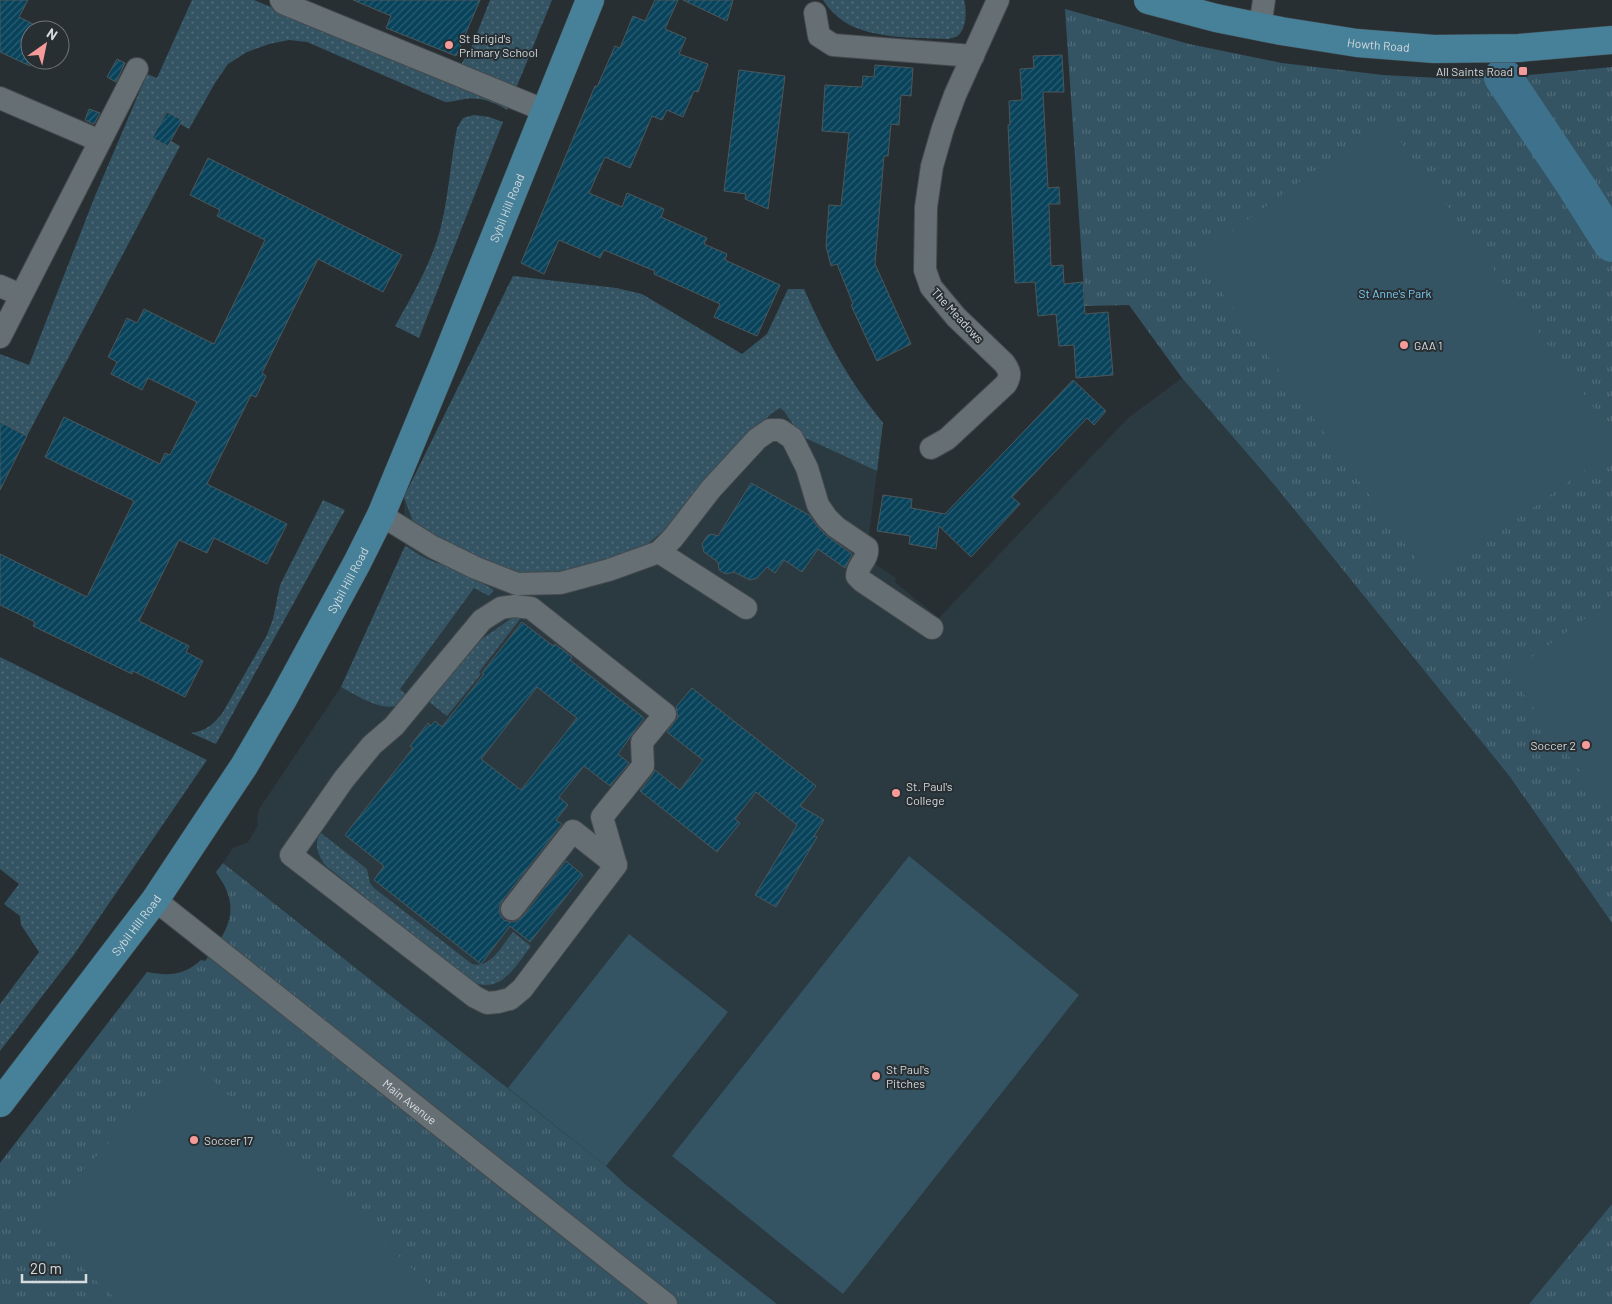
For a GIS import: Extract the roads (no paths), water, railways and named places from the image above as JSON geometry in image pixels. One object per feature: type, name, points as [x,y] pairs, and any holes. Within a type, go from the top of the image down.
[{"type":"main road","name":"Sybil Hill Road","points":[[0,1103],[155,900],[244,766],[277,710],[357,562],[381,515],[590,0]]},
{"type":"main road","name":"Howth Road","points":[[1148,0],[1194,6],[1216,18],[1357,43],[1434,49],[1519,48],[1612,40]]},
{"type":"street","points":[[281,0],[283,3],[546,111]]},
{"type":"street","name":"The Meadows","points":[[931,448],[947,439],[1006,384],[1009,378],[1010,370],[1004,363],[956,317],[931,287],[925,270],[926,207],[932,166],[942,128],[998,0]]},
{"type":"street","points":[[1260,27],[1264,0]]},
{"type":"street","points":[[815,13],[819,36],[833,45],[973,56]]},
{"type":"street","points":[[0,337],[137,69]]},
{"type":"street","points":[[0,98],[100,141]]},
{"type":"street","points":[[0,286],[22,295]]},
{"type":"street","points":[[381,515],[432,547],[476,568],[517,584],[561,583],[609,570],[659,552],[673,538],[711,489],[757,439],[770,430],[780,430],[792,438],[807,468],[818,505],[827,518],[836,527],[867,548],[868,554],[857,570],[857,576],[932,628]]},
{"type":"street","points":[[659,552],[746,608]]},
{"type":"street","points":[[515,606],[531,608],[664,714],[642,742],[643,766],[602,817],[616,865],[522,989],[510,999],[487,1003],[475,997],[291,855],[344,779],[372,745],[394,726],[482,620],[501,608],[515,606]]},
{"type":"street","points":[[512,909],[573,831],[616,865]]},
{"type":"street","name":"Main Avenue","points":[[155,900],[666,1304]]},
{"type":"waterway","points":[[1503,77],[1612,243]]},
{"type":"place","name":"St Brigid's Primary School","points":[[449,45]]},
{"type":"place","name":"All Saints Road","points":[[1523,71]]},
{"type":"place","name":"GAA 1","points":[[1404,345]]},
{"type":"place","name":"Soccer 2","points":[[1586,745]]},
{"type":"place","name":"St. Paul's College","points":[[896,793]]},
{"type":"place","name":"St Paul's Pitches","points":[[876,1076]]},
{"type":"place","name":"Soccer 17","points":[[194,1140]]},
{"type":"park label","name":"St Anne's Park","points":[[1395,293]]}]
